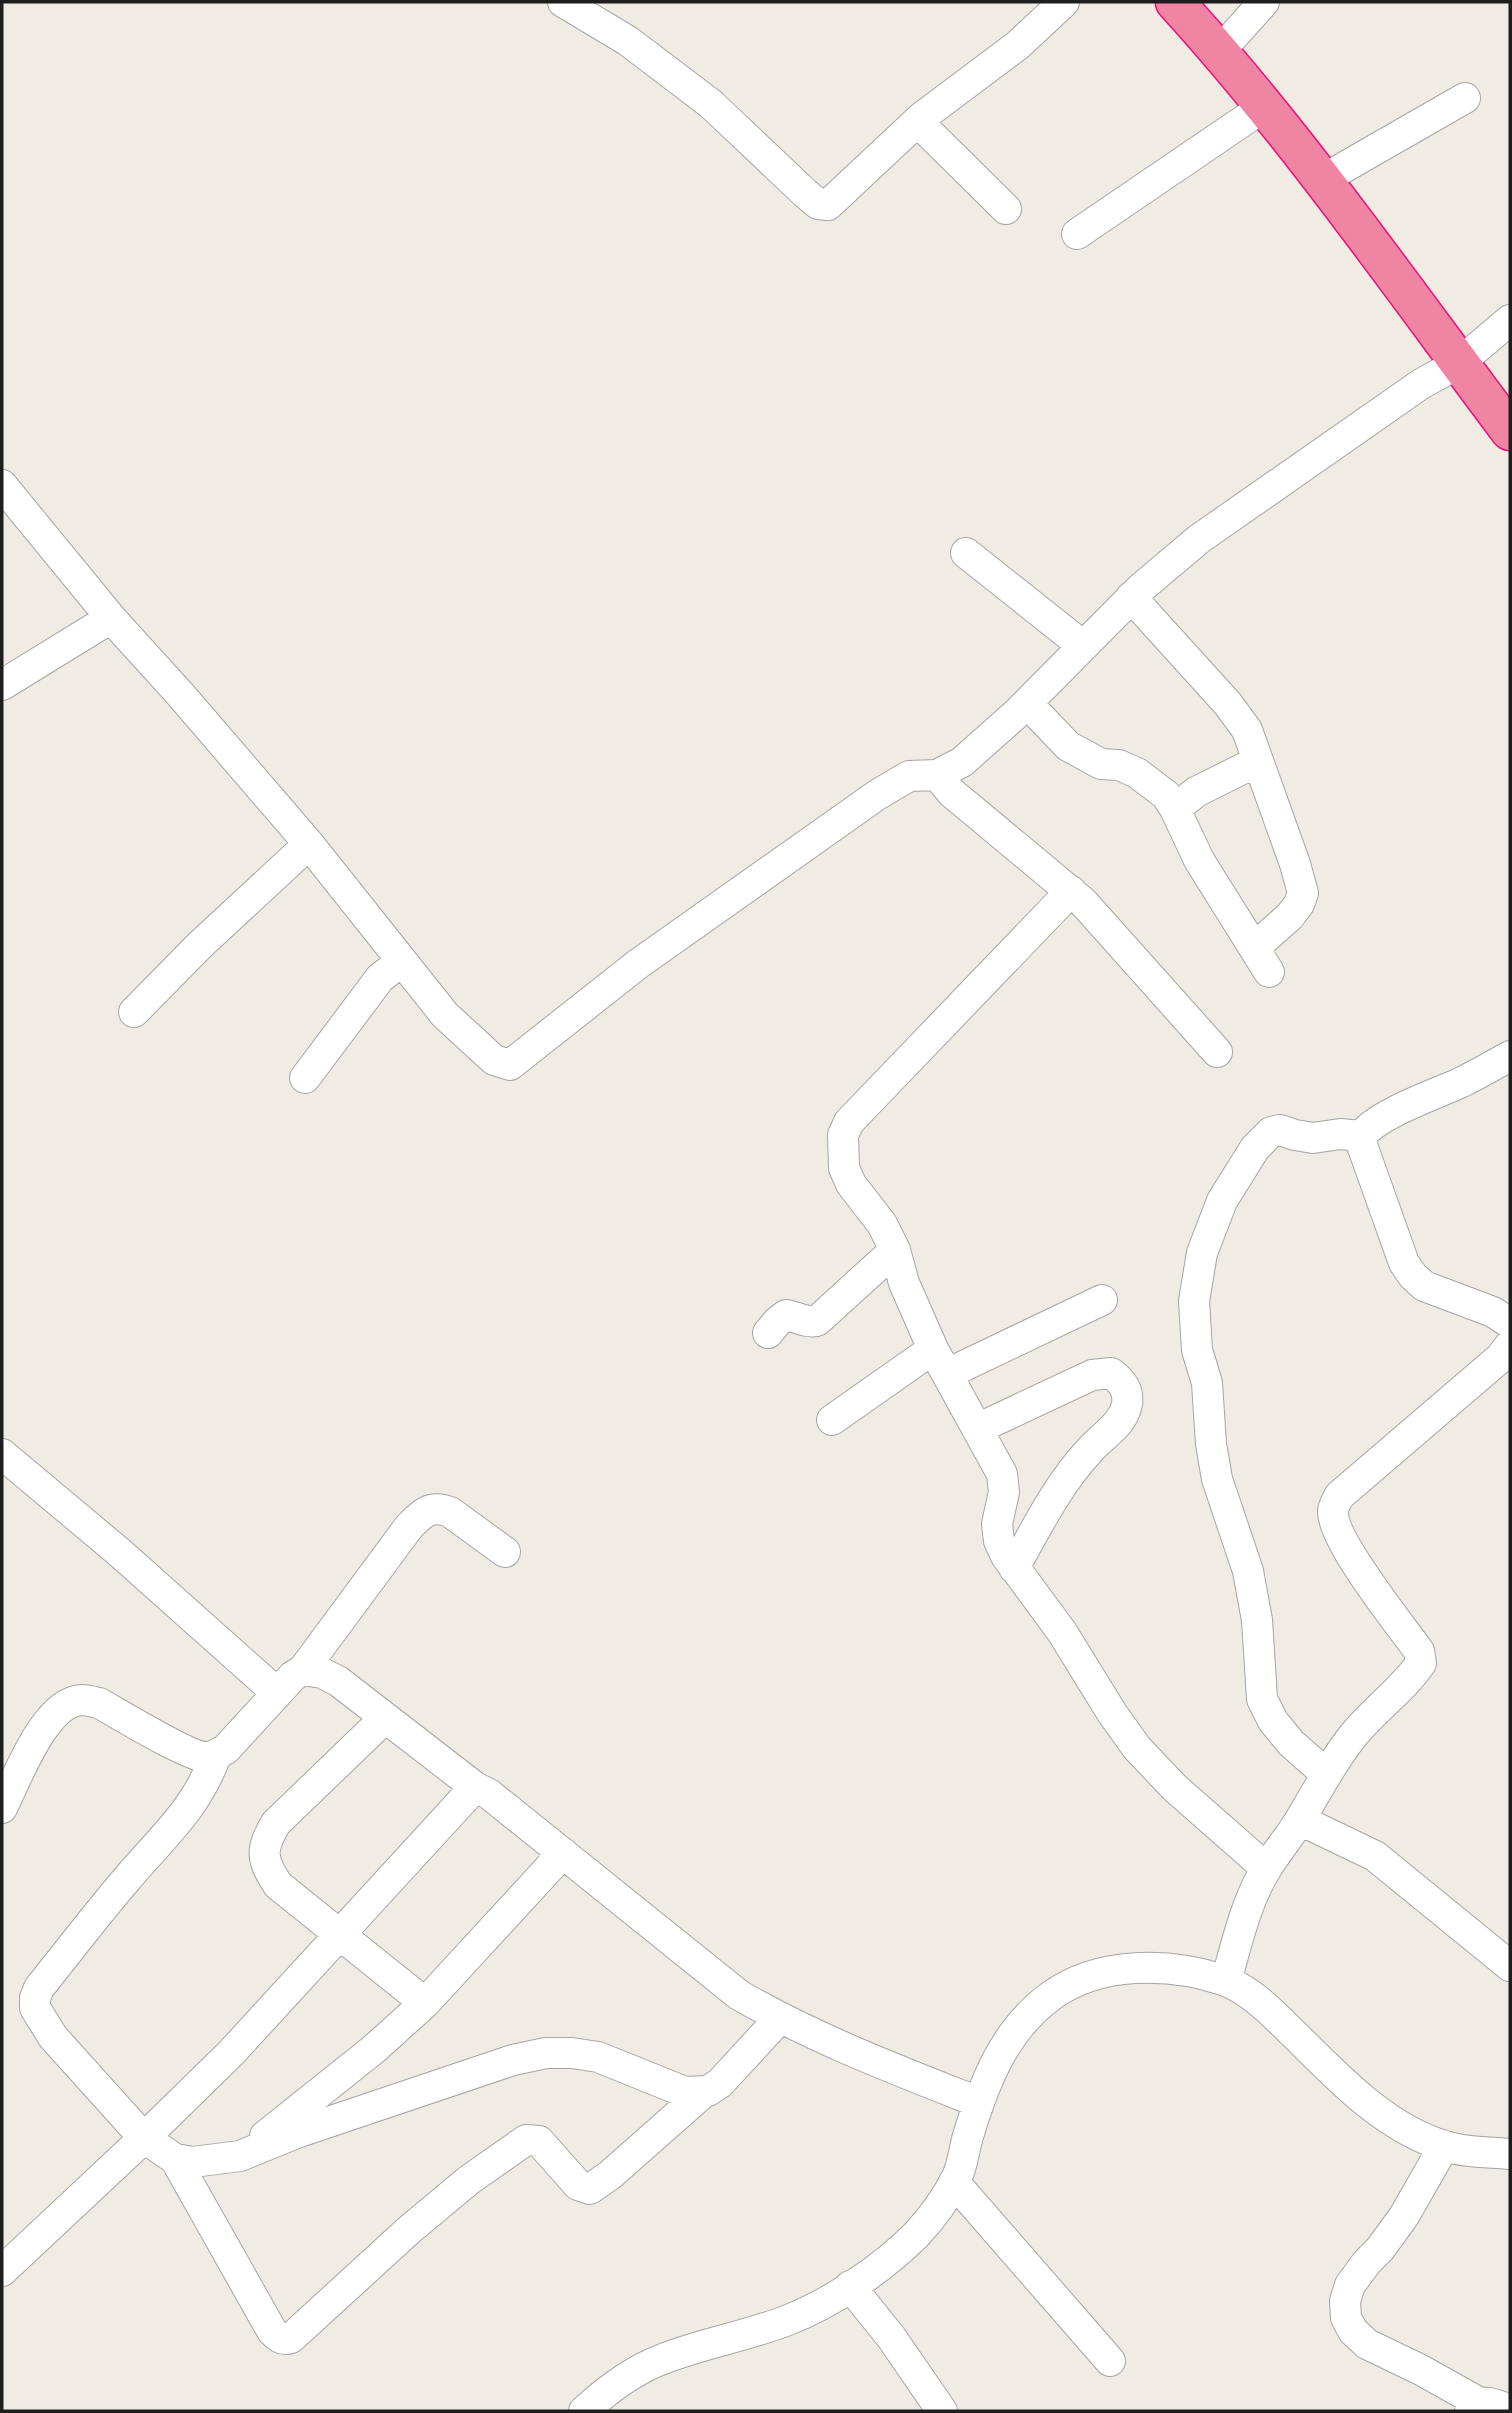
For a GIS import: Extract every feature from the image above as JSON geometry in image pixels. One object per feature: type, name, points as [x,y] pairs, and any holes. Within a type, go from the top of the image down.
[{"type":"highway","points":[[1175,2],[1265,106],[1510,431]]},
{"type":"street","points":[[563,2],[628,41],[711,104],[818,204],[828,205],[918,121],[1018,45],[1065,2]]},
{"type":"street","points":[[1220,51],[1264,2]]},
{"type":"street","points":[[1322,180],[1465,97]]},
{"type":"street","points":[[1077,234],[1265,106]]},
{"type":"street","points":[[918,121],[1006,209]]},
{"type":"street","points":[[2,485],[111,618],[309,844],[455,1024],[494,1060],[510,1065],[638,964],[877,795],[909,776],[937,775],[961,762],[1027,703],[1131,597],[1199,539],[1421,384],[1459,363],[1510,320]]},
{"type":"street","points":[[966,553],[1083,646]]},
{"type":"street","points":[[1027,703],[1069,746],[1101,764],[1119,765],[1137,773],[1166,795],[1199,860],[1261,960],[1300,904],[1303,893],[1295,864],[1247,730],[1228,704],[1131,597]]},
{"type":"street","points":[[2,685],[111,618]]},
{"type":"street","points":[[1175,809],[1196,792],[1258,761]]},
{"type":"street","points":[[937,775],[952,793],[1071,891],[1101,920],[1217,1052]]},
{"type":"street","points":[[134,1012],[200,944],[309,844]]},
{"type":"street","points":[[1071,891],[849,1122],[843,1135],[844,1168],[851,1184],[882,1224],[895,1250],[904,1283],[940,1362],[1002,1474],[1004,1492],[998,1524],[999,1541],[1014,1567],[1062,1632],[1137,1748],[1175,1788],[1266,1868]]},
{"type":"street","points":[[305,1078],[380,978],[402,961]]},
{"type":"street","points":[[1510,1056],[1465,1081],[1384,1118],[1367,1128],[1361,1136],[1405,1263],[1413,1276],[1424,1286],[1493,1312],[1510,1323]]},
{"type":"street","points":[[1325,1773],[1291,1743],[1273,1721],[1262,1699],[1257,1620],[1248,1571],[1217,1479],[1211,1444],[1207,1383],[1197,1350],[1194,1301],[1202,1253],[1222,1201],[1255,1148],[1271,1132],[1280,1129],[1312,1138],[1361,1136]]},
{"type":"street","points":[[768,1333],[786,1315],[807,1323],[817,1321],[895,1250]]},
{"type":"street","points":[[832,1420],[940,1362],[1102,1300]]},
{"type":"street","points":[[1226,1981],[1242,1927],[1266,1868],[1300,1820],[1325,1773],[1353,1735],[1411,1678],[1421,1663],[1419,1651],[1363,1572],[1337,1528],[1333,1511],[1339,1496],[1500,1358],[1510,1345]]},
{"type":"street","points":[[977,1429],[1092,1375],[1111,1373],[1119,1378],[1126,1389],[1127,1405],[1119,1423],[1090,1450],[1068,1477],[1014,1567]]},
{"type":"street","points":[[2,1454],[119,1552],[276,1692]]},
{"type":"street","points":[[2,1808],[44,1726],[69,1703],[83,1700],[99,1703],[188,1752],[206,1758],[226,1749],[276,1692],[303,1670],[408,1528],[430,1508],[441,1508],[450,1512],[505,1552]]},
{"type":"street","points":[[303,1670],[322,1673],[338,1681],[384,1719],[475,1787],[489,1794],[739,1995],[780,2018],[868,2058],[978,2102]]},
{"type":"street","points":[[384,1719],[276,1823],[267,1838],[263,1855],[268,1871],[278,1885],[425,2003]]},
{"type":"street","points":[[216,1755],[203,1786],[182,1818],[127,1879],[39,1988],[34,1998],[35,2008],[53,2037],[145,2138],[175,2159],[193,2162],[240,2156],[299,2132],[513,2060],[546,2053],[598,2057],[685,2092],[704,2092]]},
{"type":"street","points":[[2,2271],[145,2138],[231,2053],[475,1787]]},
{"type":"street","points":[[1300,1820],[1375,1856],[1510,1966]]},
{"type":"street","points":[[240,2156],[373,2049],[425,2003],[563,1853]]},
{"type":"street","points":[[584,2411],[623,2379],[662,2359],[788,2320],[825,2302],[876,2268],[916,2235],[940,2207],[959,2174],[978,2102],[1008,2040],[1051,1995],[1085,1977],[1132,1968],[1172,1969],[1226,1981],[1271,2012],[1325,2065],[1381,2113],[1398,2124],[1444,2146],[1510,2154]]},
{"type":"street","points":[[175,2159],[272,2331],[286,2340],[449,2196],[526,2140],[539,2141],[578,2185],[590,2189],[610,2175],[704,2092],[720,2083],[780,2018]]},
{"type":"street","points":[[1444,2146],[1404,2216],[1350,2285],[1345,2301],[1346,2319],[1353,2331],[1367,2344],[1421,2370],[1475,2407],[1486,2402],[1510,2410]]},
{"type":"street","points":[[954,2182],[1110,2361]]},
{"type":"street","points":[[850,2286],[891,2337],[942,2411]]}]
